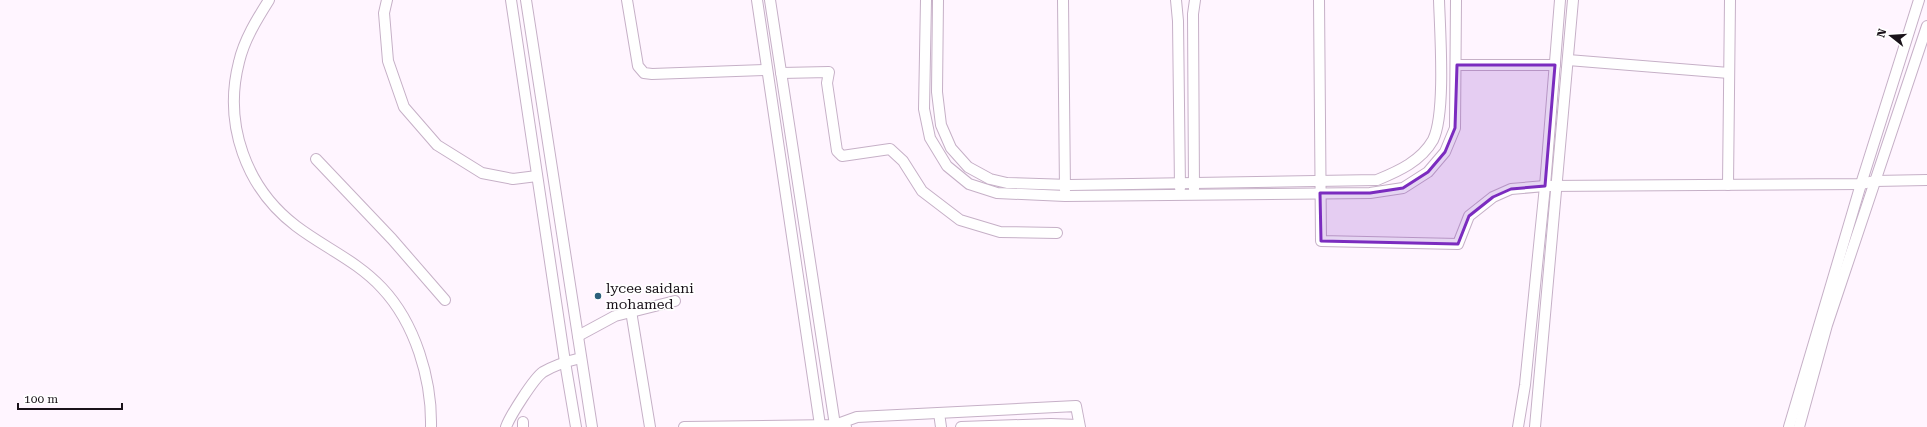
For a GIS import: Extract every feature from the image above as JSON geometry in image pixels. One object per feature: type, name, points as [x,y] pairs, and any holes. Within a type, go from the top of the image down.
[{"type":"street","points":[[269,0],[246,42],[238,63],[234,106],[236,130],[241,150],[251,174],[280,213],[297,227],[360,266],[383,289],[398,310],[421,357],[432,414],[431,427]]},
{"type":"street","points":[[387,0],[384,13],[388,61],[404,107],[437,145],[482,173],[513,179],[537,176]]},
{"type":"street","points":[[511,0],[564,362],[576,427]]},
{"type":"street","points":[[526,0],[592,427]]},
{"type":"street","points":[[627,0],[638,66],[644,72],[652,74],[767,70]]},
{"type":"street","points":[[757,0],[820,425]]},
{"type":"street","points":[[770,0],[835,425]]},
{"type":"street","points":[[926,0],[924,109],[930,138],[947,166],[970,184],[997,193],[1065,196],[1370,192],[1403,188],[1428,172],[1445,152],[1455,128],[1457,65],[1456,0]]},
{"type":"street","points":[[938,0],[937,92],[941,125],[951,148],[968,167],[990,179],[1007,183],[1065,185],[1377,180],[1400,170],[1421,156],[1433,139],[1438,122],[1440,102],[1439,0]]},
{"type":"street","points":[[1062,0],[1065,196]]},
{"type":"street","points":[[1176,0],[1178,21],[1180,195]]},
{"type":"street","points":[[1195,0],[1193,14],[1195,195]]},
{"type":"street","points":[[1319,0],[1321,241],[1458,244],[1469,216],[1493,197],[1511,189],[1557,185],[1861,184],[1875,181],[1927,180]]},
{"type":"street","points":[[1518,427],[1524,385],[1545,186],[1560,0]]},
{"type":"street","points":[[1535,427],[1573,0]]},
{"type":"street","points":[[1728,184],[1730,0]]},
{"type":"street","points":[[1789,427],[1861,184],[1919,0]]},
{"type":"street","points":[[1799,427],[1827,325],[1927,26]]},
{"type":"street","points":[[1568,60],[1729,73]]},
{"type":"street","points":[[1457,65],[1555,66]]},
{"type":"street","points":[[781,73],[829,72],[827,84],[837,151],[842,156],[890,149],[903,161],[922,191],[960,220],[1000,232],[1057,233]]},
{"type":"street","points":[[316,159],[392,239],[445,300]]},
{"type":"street","points":[[578,336],[615,316],[675,301]]},
{"type":"street","points":[[631,311],[650,427]]},
{"type":"street","points":[[506,427],[510,416],[541,373],[564,362],[581,358]]},
{"type":"street","points":[[835,425],[857,417],[1076,406],[1080,426],[1051,424],[961,427]]},
{"type":"street","points":[[939,413],[942,427]]},
{"type":"street","points":[[688,427],[820,425],[846,427]]},
{"type":"highlighted area","points":[[1457,65],[1555,65],[1545,186],[1511,189],[1493,197],[1469,216],[1458,244],[1321,241],[1320,193],[1370,193],[1403,188],[1428,172],[1445,152],[1455,128]]},
{"type":"place","name":"lycee saidani mohamed","points":[[598,296]]}]
